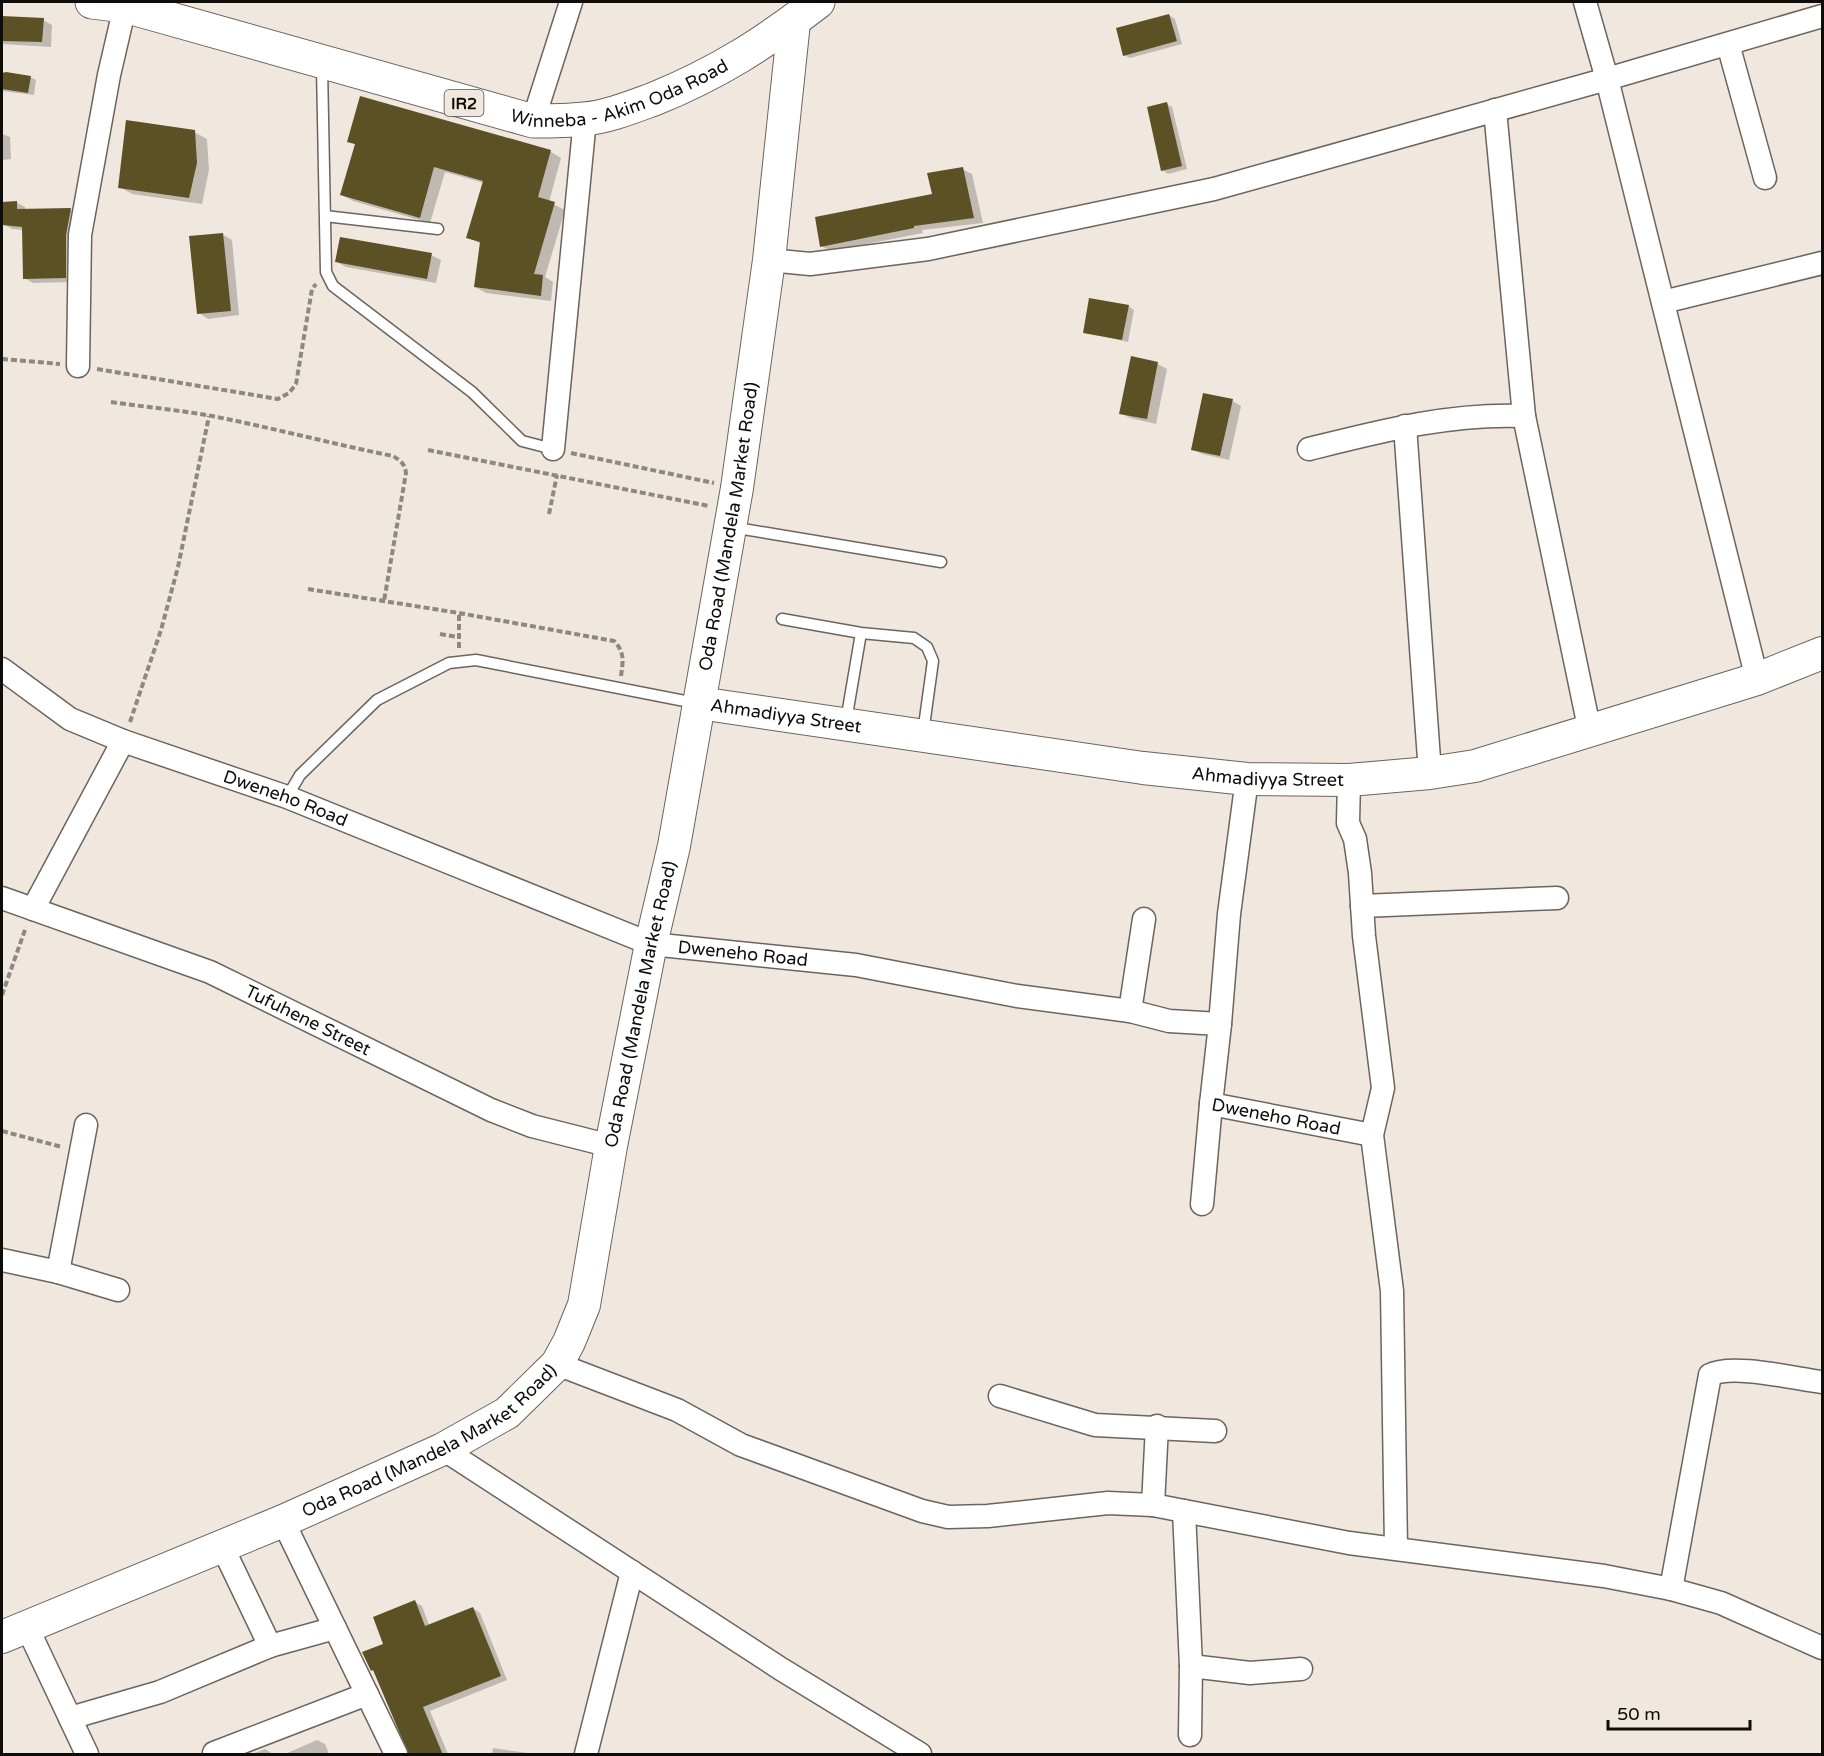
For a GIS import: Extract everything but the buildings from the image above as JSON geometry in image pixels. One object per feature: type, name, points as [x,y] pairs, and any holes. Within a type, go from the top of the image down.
[{"type":"main road","name":"Winneba - Akim Oda Road","points":[[92,2],[126,4],[321,63],[533,121],[585,119],[631,107],[678,89],[733,63],[807,8]]},
{"type":"street","points":[[533,121],[571,2]]},
{"type":"street","points":[[1585,2],[1607,79],[1757,679]]},
{"type":"street","points":[[78,366],[80,235],[109,75],[126,4]]},
{"type":"street","name":"Oda Road (Mandela Market Road)","points":[[14,1632],[283,1521],[443,1449],[507,1413],[557,1364],[584,1305],[611,1146],[651,944],[674,846],[732,508],[807,8]]},
{"type":"street","points":[[769,260],[810,264],[928,249],[1214,189],[1728,44],[1817,12]]},
{"type":"street","points":[[1728,44],[1765,178]]},
{"type":"street","points":[[1495,110],[1524,416],[1590,732]]},
{"type":"street","points":[[553,449],[585,119]]},
{"type":"street","points":[[1663,302],[1822,263]]},
{"type":"street","points":[[1309,449],[1405,426],[1493,415],[1524,416]]},
{"type":"street","points":[[1405,426],[1430,773]]},
{"type":"street","name":"Ahmadiyya Street","points":[[699,703],[1143,768],[1247,780],[1349,780],[1430,773],[1475,766],[1757,679],[1822,653]]},
{"type":"street","name":"Dweneho Road","points":[[2,669],[70,718],[123,741],[287,797],[651,944],[856,965],[1017,996],[1130,1011],[1169,1021],[1220,1024],[1211,1104],[1372,1135]]},
{"type":"street","points":[[33,909],[123,741]]},
{"type":"street","points":[[1220,1024],[1229,914],[1247,780]]},
{"type":"street","points":[[1349,780],[1348,815],[1360,873],[1383,1088],[1372,1135],[1392,1291],[1396,1548]]},
{"type":"street","name":"Tufuhene Street","points":[[2,898],[210,972],[491,1110],[532,1126],[611,1146]]},
{"type":"street","points":[[1362,906],[1557,898]]},
{"type":"street","points":[[1130,1011],[1144,919]]},
{"type":"street","points":[[1203,1204],[1211,1104]]},
{"type":"street","points":[[58,1272],[86,1125]]},
{"type":"street","points":[[2,1260],[58,1272],[118,1290]]},
{"type":"street","points":[[557,1364],[677,1410],[741,1445],[922,1511],[948,1517],[988,1516],[1108,1503],[1153,1505],[1349,1543],[1605,1576],[1671,1589],[1721,1603],[1822,1648]]},
{"type":"street","points":[[1671,1589],[1710,1375],[1716,1372],[1735,1371],[1822,1382]]},
{"type":"street","points":[[1000,1396],[1095,1425],[1157,1426],[1215,1431]]},
{"type":"street","points":[[1153,1505],[1157,1426]]},
{"type":"street","points":[[443,1449],[920,1755]]},
{"type":"street","points":[[1184,1511],[1191,1666],[1190,1735]]},
{"type":"street","points":[[283,1521],[396,1755]]},
{"type":"street","points":[[222,1546],[270,1646]]},
{"type":"street","points":[[586,1755],[632,1572]]},
{"type":"street","points":[[70,1718],[160,1692],[270,1646],[335,1628]]},
{"type":"street","points":[[14,1632],[70,1718],[87,1755]]},
{"type":"street","points":[[1191,1666],[1250,1673],[1301,1669]]},
{"type":"street","points":[[214,1753],[367,1694]]},
{"type":"lane","points":[[321,63],[327,272],[333,286],[472,392],[522,441],[553,449]]},
{"type":"lane","points":[[325,216],[438,229]]},
{"type":"lane","points":[[732,508],[941,562]]},
{"type":"lane","points":[[782,619],[861,633],[914,638],[927,648],[933,661],[922,736]]},
{"type":"lane","points":[[845,725],[861,633]]},
{"type":"lane","points":[[287,797],[300,775],[377,700],[449,663],[476,660],[699,703]]},
{"type":"path","points":[[2,359],[78,366],[278,399],[289,393],[296,384],[312,290],[327,272]]},
{"type":"path","points":[[111,402],[209,416],[393,456],[405,465],[384,601]]},
{"type":"path","points":[[123,741],[161,630],[178,567],[209,416]]},
{"type":"path","points":[[553,449],[732,508]]},
{"type":"path","points":[[428,450],[732,508]]},
{"type":"path","points":[[549,514],[556,475]]},
{"type":"path","points":[[308,589],[614,641],[621,648],[624,661],[619,688]]},
{"type":"path","points":[[459,613],[459,661]]},
{"type":"path","points":[[440,634],[458,637]]},
{"type":"path","points":[[2,995],[33,909]]},
{"type":"path","points":[[2,1131],[81,1152]]}]
